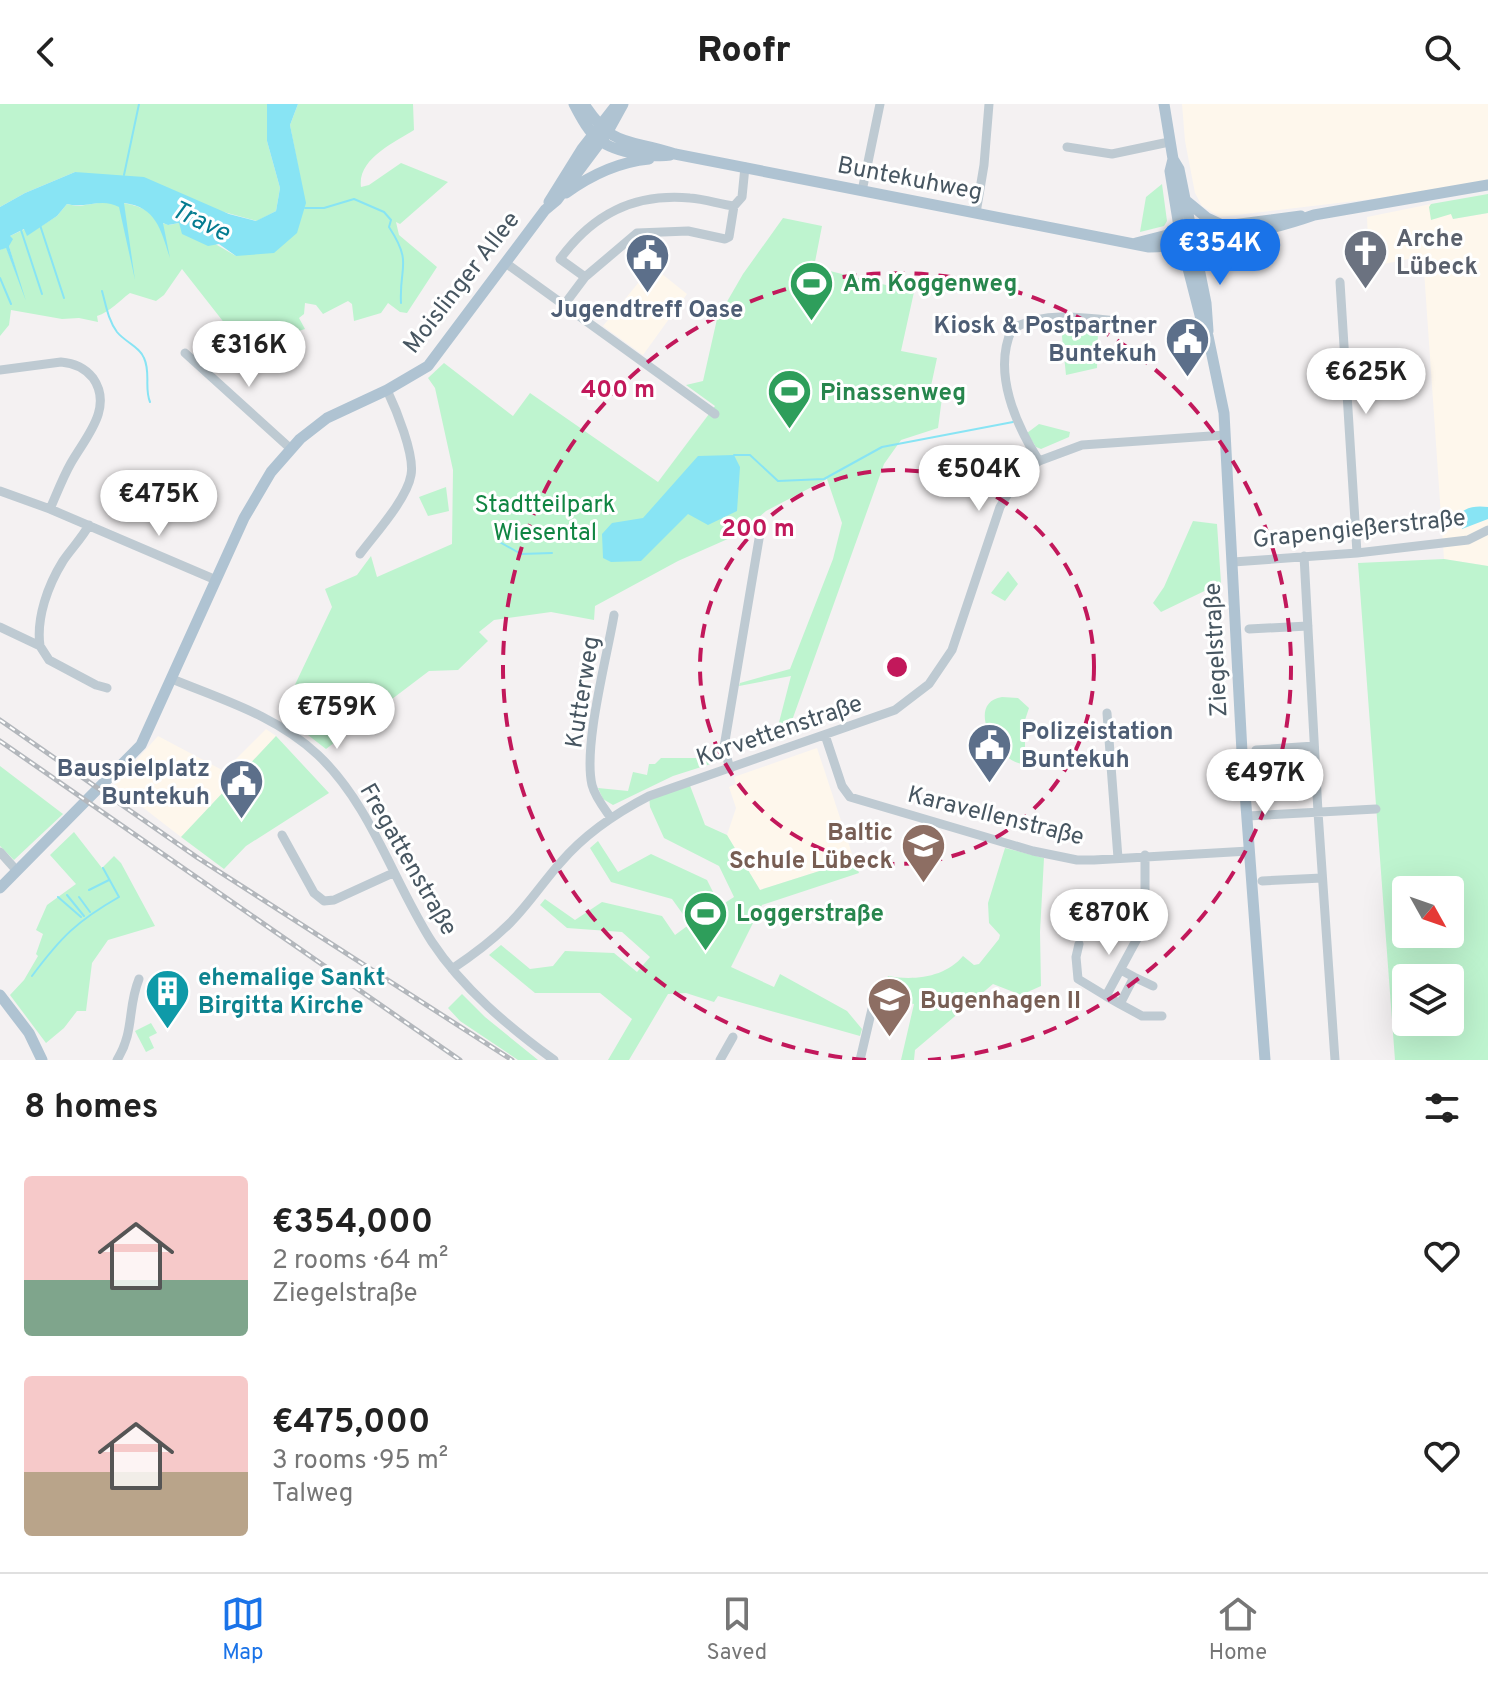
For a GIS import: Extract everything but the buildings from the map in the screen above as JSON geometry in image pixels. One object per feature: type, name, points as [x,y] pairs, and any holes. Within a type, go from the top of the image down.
[{"type":"main road","points":[[574,104],[597,136]]},
{"type":"main road","points":[[584,104],[597,136]]},
{"type":"main road","points":[[597,136],[617,104]]},
{"type":"main road","name":"Moislinger Allee","points":[[0,888],[141,745],[257,493],[291,449],[330,416],[387,390],[428,366],[507,264],[545,210],[551,196],[623,104]]},
{"type":"main road","name":"Ziegelstraße","points":[[1164,104],[1169,142],[1179,169],[1184,199],[1186,237]]},
{"type":"main road","name":"Moislinger Allee","points":[[545,210],[557,200],[597,136]]},
{"type":"main road","name":"Buntekuhweg","points":[[597,136],[611,149],[661,157],[675,154]]},
{"type":"main road","name":"Buntekuhweg","points":[[597,136],[1149,247],[1186,237]]},
{"type":"main road","points":[[557,200],[602,171],[661,157]]},
{"type":"main road","name":"Ziegelstraße","points":[[1173,159],[1170,171],[1202,323],[1220,389],[1225,435],[1249,851],[1265,1060]]},
{"type":"main road","points":[[1186,237],[1223,225],[1314,215],[1488,185]]},
{"type":"main road","points":[[1184,199],[1207,218],[1223,225]]},
{"type":"main road","points":[[1186,237],[1292,223],[1314,215]]},
{"type":"main road","points":[[0,995],[29,1033],[42,1060]]},
{"type":"street","points":[[862,191],[880,104]]},
{"type":"street","points":[[976,213],[989,104]]},
{"type":"street","points":[[1067,147],[1112,154],[1169,142]]},
{"type":"street","points":[[564,305],[585,277],[637,233],[688,231],[725,239],[729,237],[734,206],[742,197],[745,167]]},
{"type":"street","points":[[585,277],[560,259],[576,238],[609,211],[650,197],[691,198],[734,206]]},
{"type":"street","points":[[507,264],[715,414]]},
{"type":"street","points":[[1340,282],[1357,553]]},
{"type":"street","points":[[1039,461],[1020,431],[1008,394],[1006,360],[1012,329],[1024,322],[1051,318],[1124,322]]},
{"type":"street","points":[[185,353],[291,449]]},
{"type":"street","points":[[0,370],[70,363],[86,370],[98,387],[98,416],[70,465],[50,509]]},
{"type":"street","points":[[360,554],[406,489],[412,473],[401,424],[387,390]]},
{"type":"street","name":"Korvettenstraße","points":[[452,969],[508,925],[562,860],[611,818],[649,796],[895,710],[937,675],[952,650],[1000,507],[1015,482],[1039,461],[1082,445],[1225,435]]},
{"type":"street","points":[[0,491],[89,525],[216,580]]},
{"type":"street","points":[[40,646],[40,623],[50,588],[60,565],[89,525]]},
{"type":"street","name":"Grapengießerstraße","points":[[1233,562],[1357,553],[1468,540],[1488,530]]},
{"type":"street","points":[[730,769],[724,747],[760,533]]},
{"type":"street","points":[[1304,556],[1335,1060]]},
{"type":"street","name":"Kutterweg","points":[[611,818],[592,785],[590,754],[614,615]]},
{"type":"street","points":[[1249,629],[1308,626]]},
{"type":"street","points":[[0,627],[40,646],[49,660],[107,688]]},
{"type":"street","name":"Fregattenstraße","points":[[172,679],[276,723],[309,747],[332,769],[350,793],[432,942],[452,969],[501,1018],[554,1060]]},
{"type":"street","points":[[1107,713],[1118,858]]},
{"type":"street","name":"Karavellenstraße","points":[[825,735],[842,786],[850,797],[1050,855],[1077,860],[1249,851]]},
{"type":"street","points":[[1256,750],[1314,746]]},
{"type":"street","points":[[1247,816],[1376,809]]},
{"type":"street","points":[[282,835],[314,893],[324,901],[334,900],[393,873]]},
{"type":"street","points":[[0,852],[17,871]]},
{"type":"street","points":[[1106,996],[1147,915],[1145,855]]},
{"type":"street","points":[[1262,881],[1322,878]]},
{"type":"street","points":[[1079,944],[1076,957],[1078,979],[1142,1016],[1162,1016]]},
{"type":"street","points":[[1121,970],[1153,986]]},
{"type":"street","points":[[1120,1004],[1134,977]]},
{"type":"street","points":[[117,1060],[129,1036],[133,992],[139,979]]},
{"type":"street","points":[[860,1060],[872,1009]]},
{"type":"street","points":[[720,1060],[733,1037]]},
{"type":"shaded area","points":[[1182,104],[1488,104],[1488,181],[1220,217],[1202,206],[1195,193]]},
{"type":"shaded area","points":[[1431,204],[1429,208],[1451,214],[1453,219],[1488,213],[1488,566],[1444,559],[1423,256],[1369,267],[1367,217]]},
{"type":"shaded area","points":[[652,266],[687,294],[643,355],[603,326]]},
{"type":"shaded area","points":[[266,729],[276,736],[181,837],[114,785],[158,736],[224,771]]},
{"type":"shaded area","points":[[817,748],[854,860],[760,890],[727,835],[736,808],[729,787],[736,784],[734,777]]},
{"type":"green space","points":[[0,104],[267,104],[267,141],[280,188],[276,211],[257,221],[75,172],[0,207]]},
{"type":"green space","points":[[298,104],[413,104],[414,130],[379,152],[361,177],[361,187],[369,185],[401,163],[448,182],[400,224],[396,222],[399,235],[437,267],[407,313],[388,303],[381,313],[354,321],[352,304],[348,301],[323,314],[316,305],[305,303],[304,314],[299,318],[305,329],[286,335],[251,357],[182,269],[164,295],[156,301],[130,293],[97,316],[98,322],[11,310],[9,325],[0,336],[0,250],[6,247],[19,281],[9,246],[10,236],[25,229],[27,235],[57,216],[67,204],[131,204],[146,210],[158,221],[167,246],[162,223],[179,223],[236,256],[305,203],[290,125]]},
{"type":"green space","points":[[1162,184],[1167,221],[1164,226],[1140,232],[1146,197]]},
{"type":"green space","points":[[1488,194],[1488,213],[1453,219],[1451,214],[1431,220],[1431,204]]},
{"type":"green space","name":"Stadtteilpark Wiesental","points":[[783,218],[822,226],[814,267],[914,292],[901,351],[937,358],[931,386],[943,390],[938,428],[901,440],[884,464],[785,740],[777,741],[776,734],[791,676],[739,686],[740,683],[790,669],[833,559],[842,523],[827,479],[766,511],[739,534],[678,561],[595,606],[594,620],[551,612],[494,620],[479,632],[488,641],[458,670],[429,671],[326,749],[281,714],[332,607],[325,589],[357,575],[371,556],[377,577],[452,544],[453,470],[435,388],[428,378],[444,363],[513,416],[530,393],[658,482],[715,406],[686,385],[703,381],[717,319],[743,274]]},
{"type":"green space","points":[[1061,327],[1098,330],[1097,368],[1066,375]]},
{"type":"green space","points":[[1039,424],[1070,432],[1069,437],[1041,449],[1036,447],[1027,433]]},
{"type":"green space","points":[[446,487],[449,511],[428,516],[419,497]]},
{"type":"green space","points":[[1193,521],[1217,524],[1221,583],[1161,612],[1153,603],[1164,587]]},
{"type":"green space","points":[[1444,559],[1488,566],[1488,1060],[1395,1060],[1393,1036],[1464,1036],[1464,964],[1392,964],[1392,1020],[1358,563]]},
{"type":"green space","points":[[1008,571],[1018,584],[1005,601],[991,593]]},
{"type":"green space","points":[[1002,697],[1018,698],[1029,708],[1025,720],[1025,759],[1022,764],[1012,761],[1003,753],[988,732],[986,710],[991,701]]},
{"type":"green space","name":"Bauspielplatz Buntekuh","points":[[276,736],[329,793],[246,846],[224,869],[181,837]]},
{"type":"green space","points":[[661,758],[721,758],[720,761],[673,776],[613,805],[603,799],[598,788],[628,791],[633,772],[647,775],[649,764],[655,764]]},
{"type":"green space","points":[[0,766],[63,814],[14,860],[0,846]]},
{"type":"green space","points":[[689,783],[705,825],[727,835],[760,890],[854,860],[859,873],[762,905],[731,967],[774,987],[780,974],[847,1011],[862,1029],[860,1036],[718,996],[714,1002],[686,993],[668,994],[629,1060],[608,1060],[632,1019],[600,993],[535,993],[489,955],[501,945],[530,969],[553,966],[565,951],[614,953],[637,972],[650,957],[622,932],[567,928],[540,905],[545,899],[575,920],[602,902],[662,916],[675,935],[690,924],[672,899],[611,882],[590,848],[598,841],[618,872],[651,854],[707,880],[720,906],[734,897],[719,866],[664,838],[650,807],[649,796]]},
{"type":"green space","points":[[74,832],[102,868],[114,856],[121,863],[155,926],[108,940],[92,963],[86,1011],[77,1011],[64,1028],[46,1043],[10,995],[24,980],[38,956],[43,934],[36,930],[47,905],[76,884],[50,855]]},
{"type":"green space","points":[[1005,848],[1044,858],[1041,986],[1021,995],[993,984],[915,1050],[914,1060],[901,1060],[914,1004],[878,998],[888,976],[929,976],[948,969],[963,956],[974,965],[979,964],[1000,935],[989,923],[988,903]]},
{"type":"green space","points":[[462,994],[538,1060],[518,1060],[460,1021],[448,1008]]},
{"type":"green space","points":[[151,1023],[157,1033],[149,1037],[154,1048],[146,1052],[135,1031]]},
{"type":"water","name":"Trave","points":[[267,104],[298,104],[290,125],[306,203],[297,233],[274,253],[236,256],[219,244],[208,246],[182,234],[179,223],[163,223],[170,258],[151,215],[135,205],[124,203],[135,280],[119,207],[106,203],[67,204],[57,216],[27,236],[24,229],[10,236],[13,239],[9,246],[26,301],[6,248],[0,250],[0,207],[75,172],[144,177],[229,214],[256,221],[276,211],[280,188],[267,141]]},
{"type":"water","points":[[734,455],[740,467],[737,511],[708,525],[688,514],[641,561],[611,562],[603,558],[602,534],[612,523],[643,518],[698,456]]},
{"type":"water","points":[[1488,507],[1488,519],[1462,529],[1460,514],[1463,511]]},
{"type":"waterway","points":[[124,175],[139,104]]},
{"type":"waterway","points":[[305,208],[324,208],[354,199],[384,212],[391,220],[389,227],[403,257],[401,303]]},
{"type":"waterway","points":[[40,225],[64,298]]},
{"type":"waterway","points":[[21,230],[42,294]]},
{"type":"waterway","points":[[0,278],[11,304]]},
{"type":"waterway","points":[[102,291],[114,327],[144,358],[150,402]]},
{"type":"waterway","points":[[734,455],[750,455],[778,481],[824,479],[882,447],[1013,422]]},
{"type":"waterway","points":[[496,540],[521,554],[552,553]]},
{"type":"waterway","points":[[32,976],[71,931],[119,897],[103,868]]},
{"type":"waterway","points":[[89,890],[109,880]]},
{"type":"waterway","points":[[67,895],[84,916]]},
{"type":"waterway","points":[[58,897],[81,917]]},
{"type":"waterway","points":[[79,897],[90,912]]},
{"type":"railway","points":[[0,720],[198,858],[512,1060]]},
{"type":"railway","points":[[0,741],[460,1060]]},
{"type":"place","name":"Arche Lübeck","points":[[1365,291]]},
{"type":"place","name":"Jugendtreff Oase","points":[[647,294]]},
{"type":"place","name":"Am Koggenweg","points":[[812,322]]},
{"type":"place","name":"Kiosk & Postpartner Buntekuh","points":[[1188,378]]},
{"type":"place","name":"Pinassenweg","points":[[789,431]]},
{"type":"place","name":"Polizeistation Buntekuh","points":[[990,784]]},
{"type":"place","name":"Bauspielplatz Buntekuh","points":[[241,821]]},
{"type":"place","name":"Baltic Schule Lübeck","points":[[924,885]]},
{"type":"place","name":"Loggerstraße","points":[[705,952]]},
{"type":"place","name":"ehemalige Sankt Birgitta Kirche","points":[[167,1030]]},
{"type":"place","name":"Bugenhagen II","points":[[889,1039]]}]
